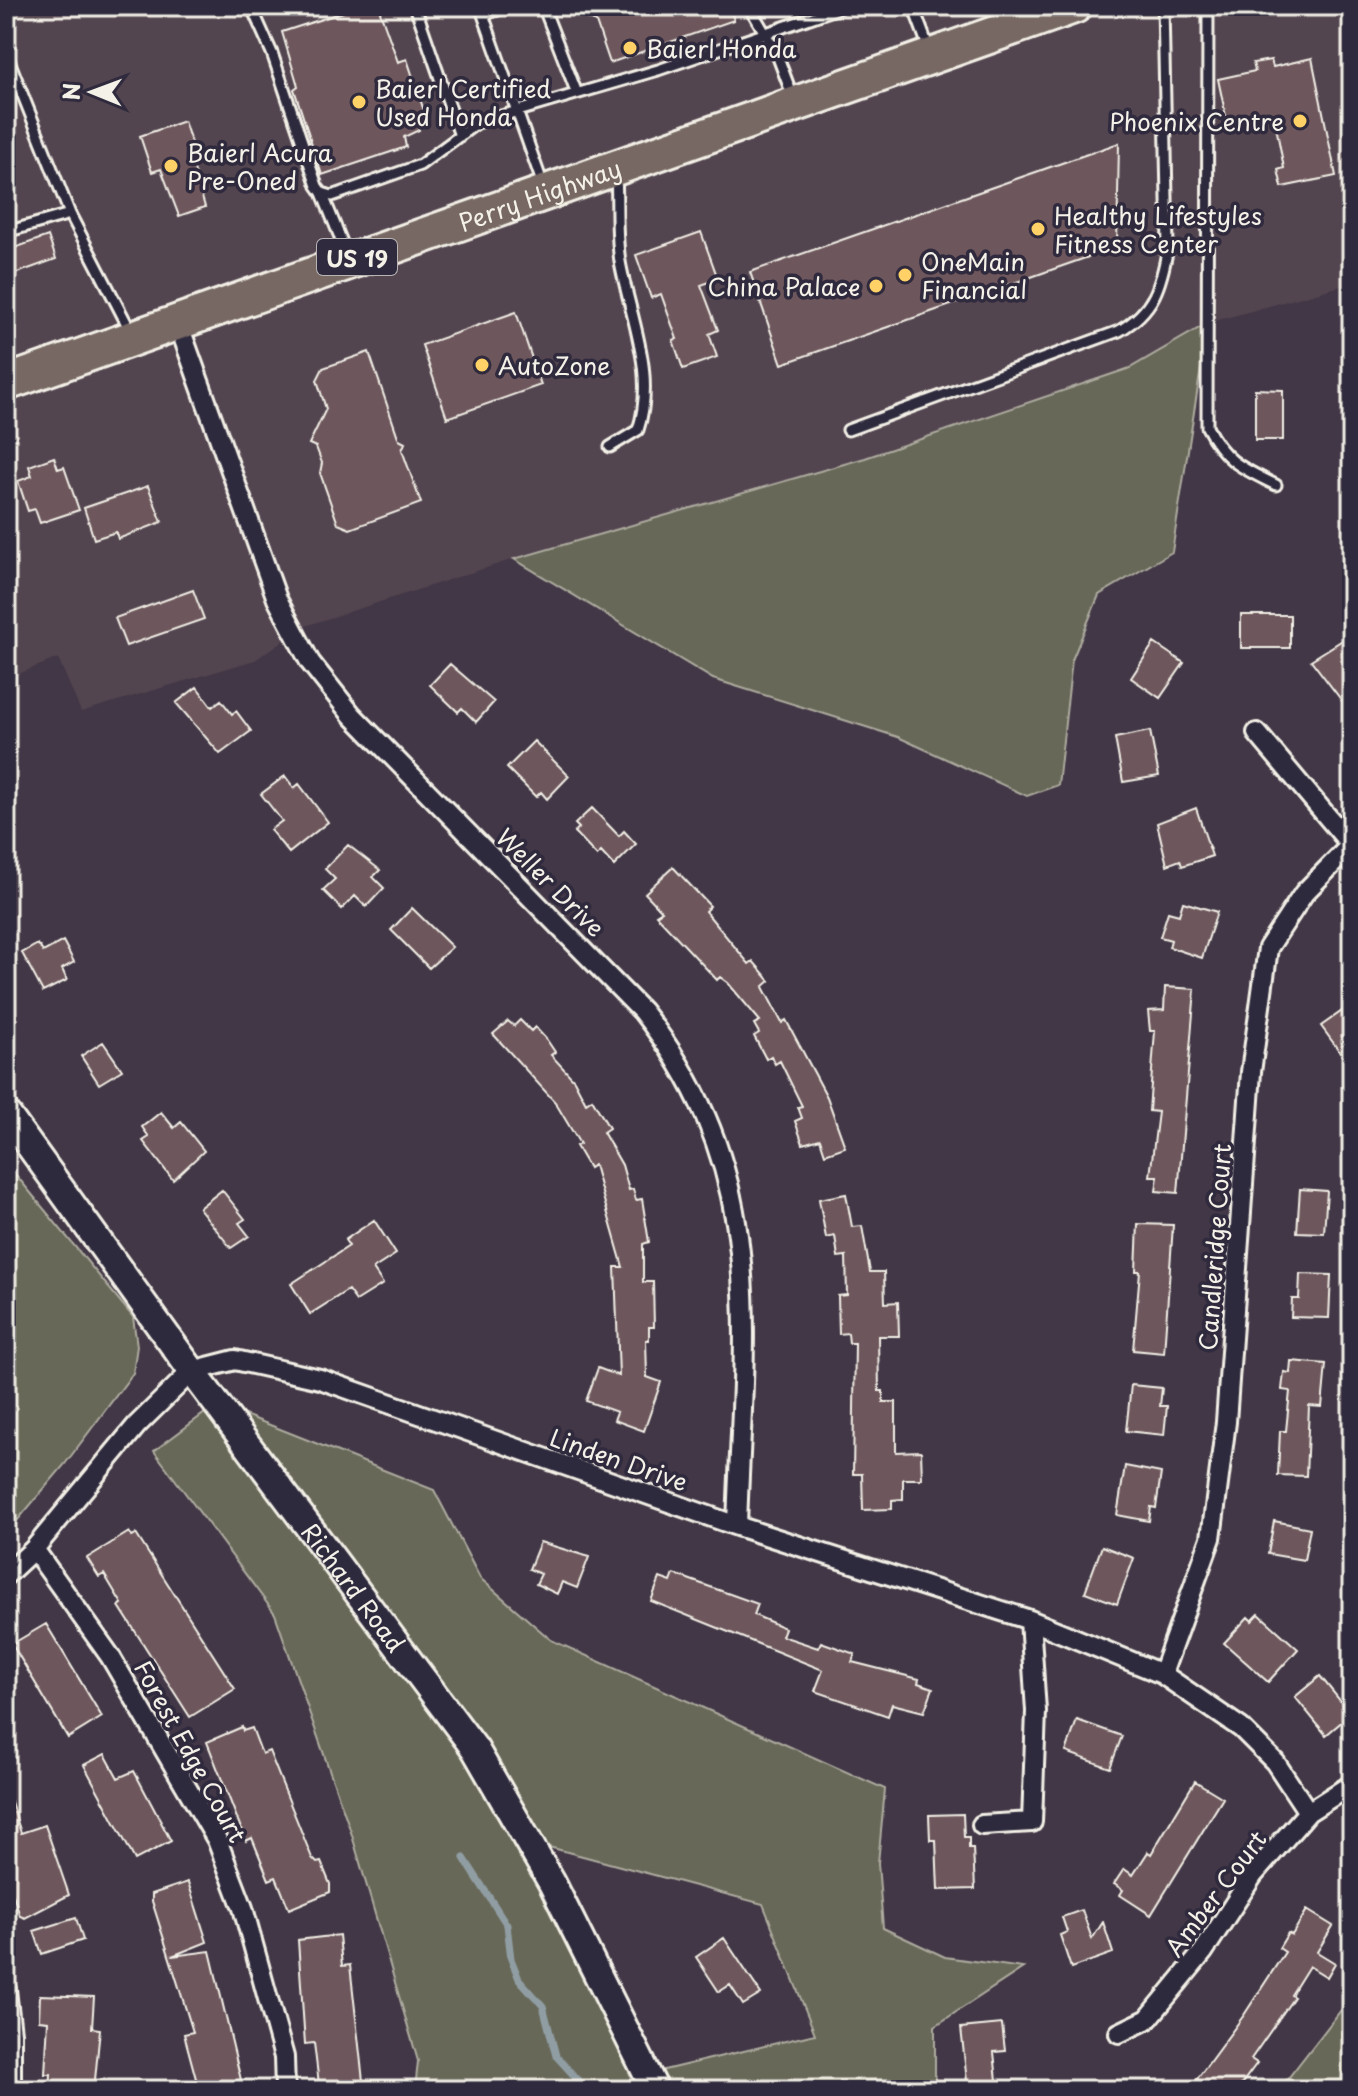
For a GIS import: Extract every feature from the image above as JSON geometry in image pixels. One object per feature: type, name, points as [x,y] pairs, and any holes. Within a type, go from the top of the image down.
[{"type":"highway","name":"Perry Highway","points":[[6,383],[177,320],[1074,6]]},
{"type":"street","name":"Weller Drive","points":[[177,320],[266,574],[310,662],[352,715],[642,1011],[677,1059],[704,1110],[729,1177],[741,1246],[737,1526]]},
{"type":"street","points":[[1257,733],[1352,845]]},
{"type":"street","name":"Candleridge Court","points":[[1162,1674],[1211,1538],[1226,1422],[1239,1206],[1251,1072],[1268,948],[1304,893],[1352,845]]},
{"type":"street","name":"Richard Road","points":[[6,1113],[192,1371],[475,1749],[552,1883],[655,2090]]},
{"type":"street","name":"Linden Drive","points":[[192,1371],[235,1360],[320,1379],[737,1526],[1030,1620],[1162,1674],[1241,1728],[1275,1762],[1308,1812]]},
{"type":"street","points":[[6,1575],[34,1549],[137,1425],[192,1371]]},
{"type":"street","name":"Forest Edge Court","points":[[34,1549],[110,1656],[217,1840],[243,1908],[284,2057],[285,2090]]},
{"type":"street","points":[[982,1825],[1032,1822],[1036,1711],[1030,1620]]},
{"type":"street","name":"Amber Court","points":[[1119,2033],[1148,2019],[1203,1952],[1253,1875],[1308,1812],[1352,1784]]},
{"type":"street","points":[[6,1990],[11,2033],[11,2090]]},
{"type":"lane","points":[[251,6],[272,53],[317,186],[349,260]]},
{"type":"lane","points":[[415,6],[460,136]]},
{"type":"lane","points":[[510,6],[482,10],[545,191]]},
{"type":"lane","points":[[543,6],[576,91]]},
{"type":"lane","points":[[749,6],[776,52],[795,104]]},
{"type":"lane","points":[[810,6],[813,17]]},
{"type":"lane","points":[[322,193],[332,196],[420,165],[477,123],[576,91],[658,70],[845,6]]},
{"type":"lane","points":[[913,6],[932,56]]},
{"type":"lane","points":[[848,430],[1119,331],[1151,307],[1161,283],[1168,247],[1163,6]]},
{"type":"lane","points":[[1208,6],[1207,427],[1218,450],[1233,463],[1276,485]]},
{"type":"lane","points":[[6,53],[70,214],[133,336]]},
{"type":"lane","points":[[610,447],[638,430],[646,403],[641,346],[620,264],[616,166]]},
{"type":"lane","points":[[6,232],[70,214]]},
{"type":"shaded area","points":[[14,6],[1352,6],[1352,283],[1208,323],[1130,368],[865,458],[514,559],[305,626],[255,660],[81,712],[58,658],[6,679],[6,9]]},
{"type":"green space","points":[[1208,323],[1172,552],[1099,595],[1072,660],[1058,785],[1027,796],[898,737],[713,679],[514,559],[865,458],[1130,368]]},
{"type":"green space","points":[[6,1163],[133,1317],[137,1346],[133,1373],[65,1464],[6,1534]]},
{"type":"green space","points":[[217,1404],[434,1490],[480,1578],[551,1640],[885,1789],[878,1863],[883,1928],[945,1957],[1023,1968],[935,2026],[935,2090],[415,2090],[418,2061],[351,1832],[275,1614],[154,1451]],"holes":[[[530,1842],[763,1904],[815,2034],[647,2074]]]},
{"type":"green space","points":[[1352,1996],[1352,2090],[1276,2090],[1282,2086]]},
{"type":"building","name":"Baierl Certified Used Honda","points":[[362,6],[378,6],[398,62],[407,59],[425,114],[415,116],[419,130],[404,137],[406,147],[322,175],[294,89],[298,86],[282,32]]},
{"type":"building","name":"Baierl Honda","points":[[559,6],[729,6],[734,20],[610,63],[596,22]]},
{"type":"building","name":"Phoenix Centre","points":[[1312,58],[1336,176],[1282,187],[1278,170],[1284,168],[1274,116],[1228,126],[1218,79],[1255,71],[1253,63],[1271,60],[1273,67]]},
{"type":"building","name":"Baierl Acura Pre-Oned","points":[[184,121],[197,160],[192,162],[205,207],[179,216],[161,169],[152,172],[140,136]]},
{"type":"building","points":[[1119,143],[1117,247],[782,364],[750,272]]},
{"type":"building","points":[[701,232],[718,279],[701,285],[718,330],[709,334],[717,357],[683,369],[673,340],[677,339],[661,294],[651,298],[636,255]]},
{"type":"building","points":[[48,236],[56,259],[6,277],[6,251]]},
{"type":"building","name":"AutoZone","points":[[516,312],[541,385],[447,418],[422,345]]},
{"type":"building","points":[[369,352],[399,440],[405,443],[402,450],[421,503],[350,529],[338,524],[320,473],[322,463],[316,447],[309,444],[326,409],[317,380],[323,368]]},
{"type":"building","points":[[1255,389],[1283,390],[1283,440],[1255,440]]},
{"type":"building","points":[[54,457],[58,469],[64,467],[79,510],[40,523],[35,509],[28,511],[18,481],[32,476],[29,466]]},
{"type":"building","points":[[148,486],[162,522],[118,539],[116,532],[94,539],[84,508]]},
{"type":"building","points":[[193,590],[204,619],[126,646],[115,618]]},
{"type":"building","points":[[1241,615],[1290,615],[1290,648],[1241,648]]},
{"type":"building","points":[[1352,634],[1352,714],[1311,660]]},
{"type":"building","points":[[1154,643],[1184,663],[1160,698],[1131,678]]},
{"type":"building","points":[[450,664],[494,702],[476,722],[462,708],[458,712],[430,685]]},
{"type":"building","points":[[197,687],[212,707],[221,700],[232,714],[236,711],[251,731],[220,754],[176,703]]},
{"type":"building","points":[[1150,731],[1159,776],[1123,782],[1115,738]]},
{"type":"building","points":[[534,741],[569,776],[547,799],[541,792],[536,797],[507,768]]},
{"type":"building","points":[[285,776],[294,788],[299,784],[328,822],[289,853],[270,830],[282,821],[261,794]]},
{"type":"building","points":[[592,808],[619,836],[624,831],[636,844],[614,866],[601,852],[597,856],[574,832],[579,828],[575,824]]},
{"type":"building","points":[[1196,808],[1212,856],[1182,866],[1180,860],[1167,865],[1157,823]]},
{"type":"building","points":[[348,845],[380,870],[373,877],[384,888],[366,907],[355,896],[342,909],[323,890],[335,879],[325,869]]},
{"type":"building","points":[[673,867],[710,906],[705,911],[749,964],[753,961],[770,981],[763,987],[782,1023],[786,1020],[827,1097],[845,1147],[825,1154],[820,1139],[803,1144],[795,1121],[802,1118],[798,1107],[802,1106],[780,1061],[775,1064],[771,1056],[766,1059],[754,1036],[759,1033],[754,1024],[760,1021],[728,983],[720,977],[717,980],[656,915],[662,911],[645,893]]},
{"type":"building","points":[[1183,902],[1217,912],[1202,958],[1169,947],[1171,940],[1160,937],[1168,912],[1179,915]]},
{"type":"building","points":[[412,908],[452,947],[429,968],[391,930]]},
{"type":"building","points":[[63,941],[74,962],[62,969],[67,980],[43,992],[22,953],[38,944],[43,952]]},
{"type":"building","points":[[1165,987],[1195,989],[1178,1193],[1156,1191],[1158,1176],[1150,1176],[1158,1112],[1149,1111],[1155,1031],[1150,1031],[1148,1011],[1164,1010]]},
{"type":"building","points":[[1352,1004],[1352,1044],[1340,1052],[1321,1026]]},
{"type":"building","points":[[520,1020],[531,1031],[535,1027],[547,1040],[555,1052],[551,1055],[574,1080],[586,1103],[592,1099],[609,1128],[603,1132],[622,1165],[629,1190],[633,1189],[636,1200],[642,1199],[649,1242],[643,1244],[643,1282],[653,1282],[654,1327],[649,1327],[649,1340],[646,1340],[647,1377],[661,1382],[644,1431],[614,1420],[617,1412],[586,1401],[598,1368],[619,1376],[615,1267],[623,1267],[594,1165],[589,1168],[576,1146],[580,1144],[555,1102],[493,1034],[508,1021],[514,1026]]},
{"type":"building","points":[[103,1042],[122,1070],[99,1084],[81,1056]]},
{"type":"building","points":[[161,1112],[174,1128],[181,1122],[204,1151],[173,1180],[143,1141],[149,1137],[142,1127]]},
{"type":"building","points":[[1300,1189],[1327,1191],[1324,1233],[1297,1232]]},
{"type":"building","points":[[222,1190],[245,1219],[239,1223],[249,1236],[231,1248],[199,1208]]},
{"type":"building","points":[[846,1194],[852,1227],[862,1226],[870,1272],[884,1272],[885,1303],[898,1302],[899,1336],[878,1336],[879,1391],[883,1391],[883,1402],[896,1402],[896,1452],[921,1451],[922,1479],[903,1479],[903,1499],[892,1500],[892,1509],[863,1510],[862,1474],[853,1474],[855,1343],[849,1343],[848,1333],[839,1334],[838,1296],[847,1295],[846,1256],[838,1257],[835,1236],[826,1238],[819,1199]]},
{"type":"building","points":[[374,1220],[396,1254],[373,1269],[383,1284],[356,1301],[348,1290],[310,1314],[291,1284],[349,1246],[345,1240]]},
{"type":"building","points":[[1138,1224],[1173,1225],[1164,1353],[1133,1350],[1140,1271],[1136,1271]]},
{"type":"building","points":[[1300,1274],[1331,1275],[1329,1318],[1291,1317],[1292,1299],[1299,1299]]},
{"type":"building","points":[[1291,1361],[1326,1364],[1322,1407],[1309,1406],[1306,1476],[1278,1475],[1280,1431],[1286,1431],[1290,1391],[1282,1390],[1284,1372],[1290,1373]]},
{"type":"building","points":[[1131,1385],[1162,1388],[1160,1406],[1167,1406],[1164,1435],[1126,1431]]},
{"type":"building","points":[[1125,1466],[1161,1473],[1156,1508],[1151,1507],[1149,1521],[1117,1515]]},
{"type":"building","points":[[1274,1521],[1310,1528],[1304,1560],[1268,1554]]},
{"type":"building","points":[[129,1532],[132,1536],[136,1534],[235,1689],[190,1717],[119,1606],[122,1604],[104,1574],[99,1577],[87,1558]]},
{"type":"building","points":[[540,1542],[589,1557],[577,1588],[562,1582],[557,1594],[536,1584],[541,1574],[529,1569]]},
{"type":"building","points":[[1102,1546],[1134,1558],[1117,1604],[1085,1592]]},
{"type":"building","points":[[674,1574],[758,1604],[754,1615],[785,1628],[782,1636],[818,1648],[821,1642],[855,1654],[852,1662],[919,1679],[918,1683],[933,1688],[924,1712],[892,1704],[888,1716],[815,1691],[823,1670],[651,1601],[660,1578],[671,1582]]},
{"type":"building","points":[[1259,1614],[1298,1649],[1268,1682],[1224,1643],[1248,1617],[1252,1621]]},
{"type":"building","points":[[46,1624],[102,1717],[68,1738],[12,1644]]},
{"type":"building","points":[[1320,1676],[1351,1714],[1326,1735],[1295,1697]]},
{"type":"building","points":[[1077,1720],[1122,1736],[1110,1768],[1066,1752]]},
{"type":"building","points":[[242,1727],[243,1731],[252,1728],[262,1754],[269,1751],[312,1858],[317,1863],[321,1862],[330,1884],[330,1892],[289,1909],[276,1877],[269,1880],[252,1838],[246,1841],[207,1742]]},
{"type":"building","points":[[105,1754],[118,1778],[134,1771],[171,1841],[135,1860],[84,1765]]},
{"type":"building","points":[[1195,1781],[1223,1798],[1151,1915],[1120,1895],[1123,1890],[1114,1884],[1124,1869],[1133,1875],[1148,1852],[1151,1854]]},
{"type":"building","points":[[6,1799],[10,1799],[21,1833],[45,1825],[69,1895],[25,1918],[20,1916],[6,1873]]},
{"type":"building","points":[[963,1814],[964,1837],[969,1837],[969,1848],[973,1848],[975,1889],[938,1890],[936,1840],[930,1840],[929,1815]]},
{"type":"building","points":[[188,1882],[207,1942],[172,1956],[210,1951],[241,2080],[235,2082],[237,2090],[199,2090],[184,2034],[193,2032],[152,1901],[152,1894]]},
{"type":"building","points":[[1082,1910],[1092,1939],[1103,1922],[1113,1953],[1071,1968],[1060,1935],[1067,1932],[1062,1917]]},
{"type":"building","points":[[1307,1910],[1333,1926],[1317,1952],[1335,1963],[1327,1977],[1309,1966],[1291,1995],[1294,1997],[1251,2059],[1257,2063],[1237,2090],[1211,2090],[1197,2079],[1244,2015],[1285,1952],[1279,1948],[1288,1933],[1292,1935]]},
{"type":"building","points":[[76,1918],[83,1940],[42,1954],[34,1931]]},
{"type":"building","points":[[339,1935],[342,1966],[350,1965],[364,2090],[326,2090],[325,2083],[319,2084],[314,2043],[305,2044],[298,1940]]},
{"type":"building","points":[[724,1938],[761,1994],[743,2005],[730,1985],[719,1992],[696,1957]]},
{"type":"building","points":[[40,1995],[94,1997],[92,2028],[100,2029],[94,2090],[50,2090],[51,2074],[45,2074],[48,2021],[39,2020]]},
{"type":"building","points":[[1002,2024],[1005,2051],[994,2052],[998,2090],[968,2090],[961,2028]]},
{"type":"waterway","points":[[464,1858],[507,1925],[511,1959],[519,1979],[543,2006],[556,2056],[587,2090]]},
{"type":"place","name":"Baierl Honda","points":[[630,48]]},
{"type":"place","name":"Baierl Certified Used Honda","points":[[359,102]]},
{"type":"place","name":"Phoenix Centre","points":[[1300,121]]},
{"type":"place","name":"Baierl Acura Pre-Oned","points":[[171,166]]},
{"type":"place","name":"Healthy Lifestyles Fitness Center","points":[[1038,229]]},
{"type":"place","name":"OneMain Financial","points":[[905,275]]},
{"type":"place","name":"China Palace","points":[[876,286]]},
{"type":"place","name":"AutoZone","points":[[482,365]]}]
